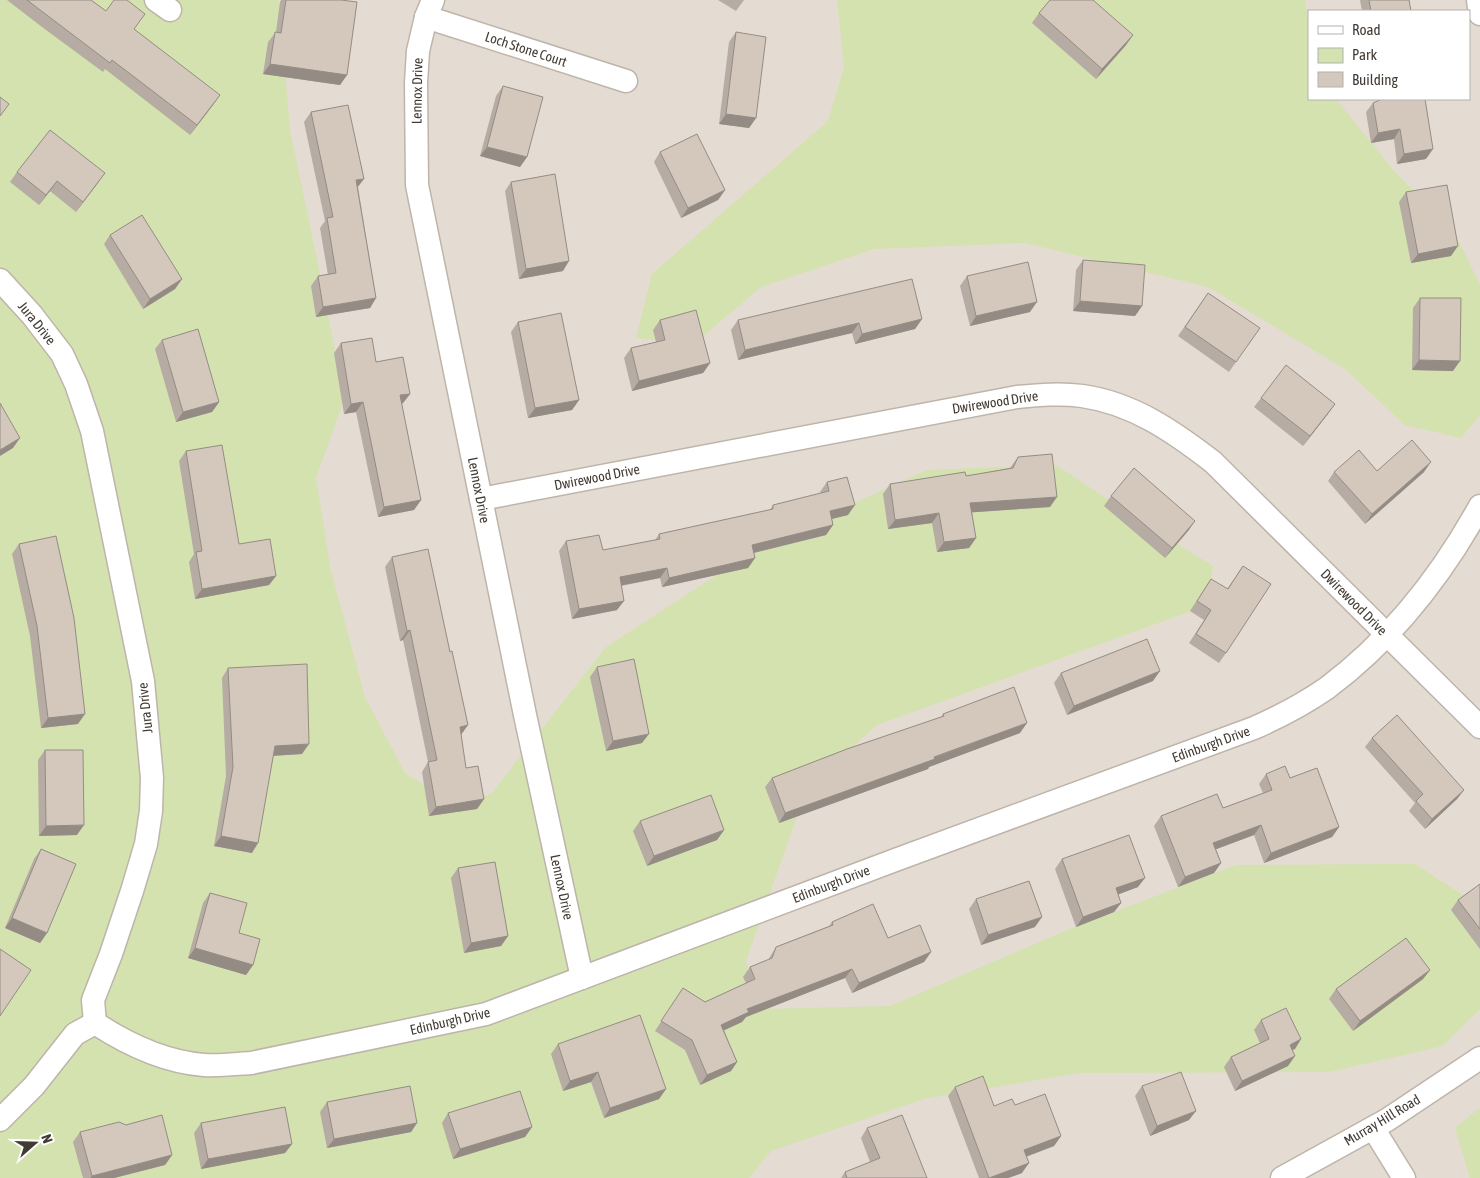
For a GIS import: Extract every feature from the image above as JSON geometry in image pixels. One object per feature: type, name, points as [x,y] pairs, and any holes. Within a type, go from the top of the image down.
[{"type":"street","points":[[1478,0],[1480,14]]},
{"type":"street","name":"Loch Stone Court","points":[[429,9],[626,81]]},
{"type":"street","name":"Lennox Drive","points":[[429,9],[418,51],[416,83],[417,185],[524,715],[582,978]]},
{"type":"street","name":"Jura Drive","points":[[0,280],[32,315],[62,354],[76,384],[92,431],[143,682],[152,778],[151,811],[146,844],[132,891],[112,954],[93,1000],[95,1023]]},
{"type":"street","name":"Dwirewood Drive","points":[[480,499],[1018,397],[1050,394],[1083,396],[1131,409],[1174,433],[1214,462],[1480,727]]},
{"type":"street","name":"Edinburgh Drive","points":[[95,1023],[138,1047],[169,1058],[201,1064],[250,1063],[486,1014],[1254,728],[1284,714],[1326,688],[1352,668],[1387,634],[1434,579],[1480,506]]},
{"type":"street","points":[[0,1120],[34,1086],[74,1034],[95,1023]]},
{"type":"street","name":"Murray Hill Road","points":[[1282,1178],[1374,1128],[1480,1058]]},
{"type":"street","points":[[1374,1128],[1404,1178]]},
{"type":"shaded area","points":[[0,0],[1480,0],[1480,1178],[0,1178]]},
{"type":"green space","points":[[0,0],[279,0],[290,130],[344,400],[316,478],[331,571],[365,697],[405,773],[458,806],[491,794],[606,647],[763,545],[927,470],[1056,465],[1213,566],[1208,605],[877,725],[807,788],[746,961],[760,1009],[890,1006],[1065,931],[1236,865],[1415,864],[1480,906],[1480,1009],[1443,1046],[1329,1072],[1079,1073],[924,1099],[771,1151],[749,1178],[0,1178]]},
{"type":"green space","points":[[837,0],[1305,0],[1308,20],[1308,100],[1337,100],[1394,171],[1455,233],[1480,285],[1480,415],[1461,438],[1405,425],[1345,369],[1208,287],[1025,243],[874,249],[761,287],[694,344],[636,338],[652,274],[828,121],[844,67]]},
{"type":"green space","points":[[1480,1108],[1480,1178],[1470,1178],[1455,1128]]},
{"type":"building","points":[[27,0],[91,0],[106,11],[114,0],[127,0],[145,14],[134,29],[220,95],[197,125],[112,60],[110,63]]},
{"type":"building","points":[[286,0],[341,0],[357,2],[347,75],[270,64],[275,32],[281,33]]},
{"type":"building","points":[[1050,0],[1093,0],[1133,35],[1102,69],[1039,13]]},
{"type":"building","points":[[1369,0],[1409,0],[1411,10],[1371,10]]},
{"type":"building","points":[[736,32],[766,37],[756,118],[726,114]]},
{"type":"building","points":[[503,86],[543,97],[527,157],[487,147]]},
{"type":"building","points":[[0,97],[9,104],[0,116]]},
{"type":"building","points":[[1380,100],[1425,100],[1433,149],[1404,154],[1400,129],[1378,133],[1373,103]]},
{"type":"building","points":[[348,105],[364,179],[356,180],[376,298],[323,307],[318,276],[336,273],[327,218],[333,217],[311,112]]},
{"type":"building","points":[[50,130],[105,173],[83,202],[57,181],[46,195],[17,172]]},
{"type":"building","points":[[697,134],[725,190],[688,208],[660,152]]},
{"type":"building","points":[[555,174],[569,261],[526,269],[511,182]]},
{"type":"building","points":[[1447,185],[1458,246],[1418,254],[1406,192]]},
{"type":"building","points":[[142,215],[182,279],[150,299],[110,235]]},
{"type":"building","points":[[1083,260],[1145,265],[1142,306],[1080,301]]},
{"type":"building","points":[[1028,262],[1037,302],[976,316],[967,276]]},
{"type":"building","points":[[912,279],[922,319],[862,334],[859,323],[745,350],[738,320]]},
{"type":"building","points":[[1208,293],[1260,328],[1236,362],[1185,327]]},
{"type":"building","points":[[1420,298],[1461,298],[1460,361],[1419,360]]},
{"type":"building","points":[[696,310],[710,363],[639,381],[631,348],[665,340],[660,320]]},
{"type":"building","points":[[561,313],[579,400],[535,408],[518,322]]},
{"type":"building","points":[[198,329],[219,402],[183,412],[162,340]]},
{"type":"building","points":[[372,338],[376,362],[403,357],[410,394],[400,395],[421,500],[384,507],[363,402],[351,404],[341,343]]},
{"type":"building","points":[[1286,365],[1335,404],[1310,436],[1261,398]]},
{"type":"building","points":[[0,403],[20,438],[0,450]]},
{"type":"building","points":[[1412,440],[1431,462],[1372,514],[1334,472],[1359,450],[1377,471]]},
{"type":"building","points":[[222,445],[239,544],[270,539],[276,576],[202,589],[196,552],[202,551],[186,451]]},
{"type":"building","points":[[1052,454],[1057,497],[970,503],[976,538],[944,542],[939,513],[895,520],[890,484],[965,472],[966,476],[1013,468],[1018,457]]},
{"type":"building","points":[[1134,468],[1195,521],[1172,548],[1111,496]]},
{"type":"building","points":[[847,477],[855,505],[830,511],[833,525],[752,545],[755,558],[669,578],[667,568],[620,577],[624,601],[579,609],[566,541],[599,535],[603,550],[660,539],[659,534],[773,509],[773,505],[829,491],[827,482]]},
{"type":"building","points":[[56,536],[74,618],[85,714],[48,718],[37,626],[19,544]]},
{"type":"building","points":[[428,549],[468,725],[460,727],[466,768],[478,766],[484,799],[436,807],[428,762],[437,760],[410,630],[407,631],[392,557]]},
{"type":"building","points":[[1243,566],[1271,584],[1226,653],[1196,634],[1211,610],[1197,601],[1211,579],[1228,589]]},
{"type":"building","points":[[1147,639],[1160,671],[1074,706],[1061,673]]},
{"type":"building","points":[[634,659],[649,734],[613,741],[597,667]]},
{"type":"building","points":[[307,664],[309,744],[275,746],[258,843],[221,836],[233,767],[228,668]]},
{"type":"building","points":[[1014,687],[1027,723],[934,757],[935,759],[785,813],[772,778],[847,749],[944,716],[943,714]]},
{"type":"building","points":[[1397,715],[1464,790],[1432,819],[1416,801],[1423,794],[1372,738]]},
{"type":"building","points":[[45,750],[83,750],[84,825],[46,826]]},
{"type":"building","points":[[1285,766],[1290,778],[1317,768],[1339,827],[1271,853],[1261,825],[1213,843],[1221,863],[1185,877],[1161,816],[1217,794],[1223,808],[1272,790],[1266,774]]},
{"type":"building","points":[[711,795],[724,830],[654,856],[640,821]]},
{"type":"building","points":[[1129,835],[1145,878],[1116,888],[1121,903],[1083,917],[1062,859]]},
{"type":"building","points":[[41,849],[76,864],[47,933],[12,918]]},
{"type":"building","points":[[495,862],[508,936],[471,943],[458,868]]},
{"type":"building","points":[[1029,881],[1042,917],[988,935],[976,899]]},
{"type":"building","points":[[1480,884],[1480,929],[1458,900]]},
{"type":"building","points":[[210,893],[247,903],[239,933],[260,939],[253,965],[195,948]]},
{"type":"building","points":[[873,904],[888,938],[920,925],[931,952],[859,983],[852,969],[747,1009],[749,1012],[721,1025],[737,1062],[707,1075],[692,1040],[661,1021],[683,988],[705,1002],[755,979],[750,967],[772,958],[776,947],[833,925],[832,922]]},
{"type":"building","points":[[1406,938],[1430,970],[1360,1021],[1336,989]]},
{"type":"building","points":[[0,949],[31,970],[0,1016]]},
{"type":"building","points":[[1286,1008],[1301,1039],[1290,1045],[1295,1056],[1242,1081],[1231,1057],[1269,1039],[1261,1020]]},
{"type":"building","points":[[640,1015],[666,1089],[610,1108],[598,1072],[570,1081],[558,1044]]},
{"type":"building","points":[[1181,1072],[1196,1111],[1157,1126],[1142,1086]]},
{"type":"building","points":[[983,1076],[994,1106],[1012,1099],[1015,1105],[1045,1094],[1061,1136],[1024,1150],[1029,1163],[989,1178],[955,1087]]},
{"type":"building","points":[[410,1086],[417,1123],[334,1139],[327,1102]]},
{"type":"building","points":[[520,1091],[532,1127],[460,1149],[448,1113]]},
{"type":"building","points":[[285,1107],[292,1144],[208,1159],[201,1123]]},
{"type":"building","points":[[162,1115],[172,1155],[92,1176],[80,1132],[119,1122],[126,1125]]},
{"type":"building","points":[[902,1115],[927,1178],[847,1178],[845,1172],[880,1158],[867,1128]]}]
